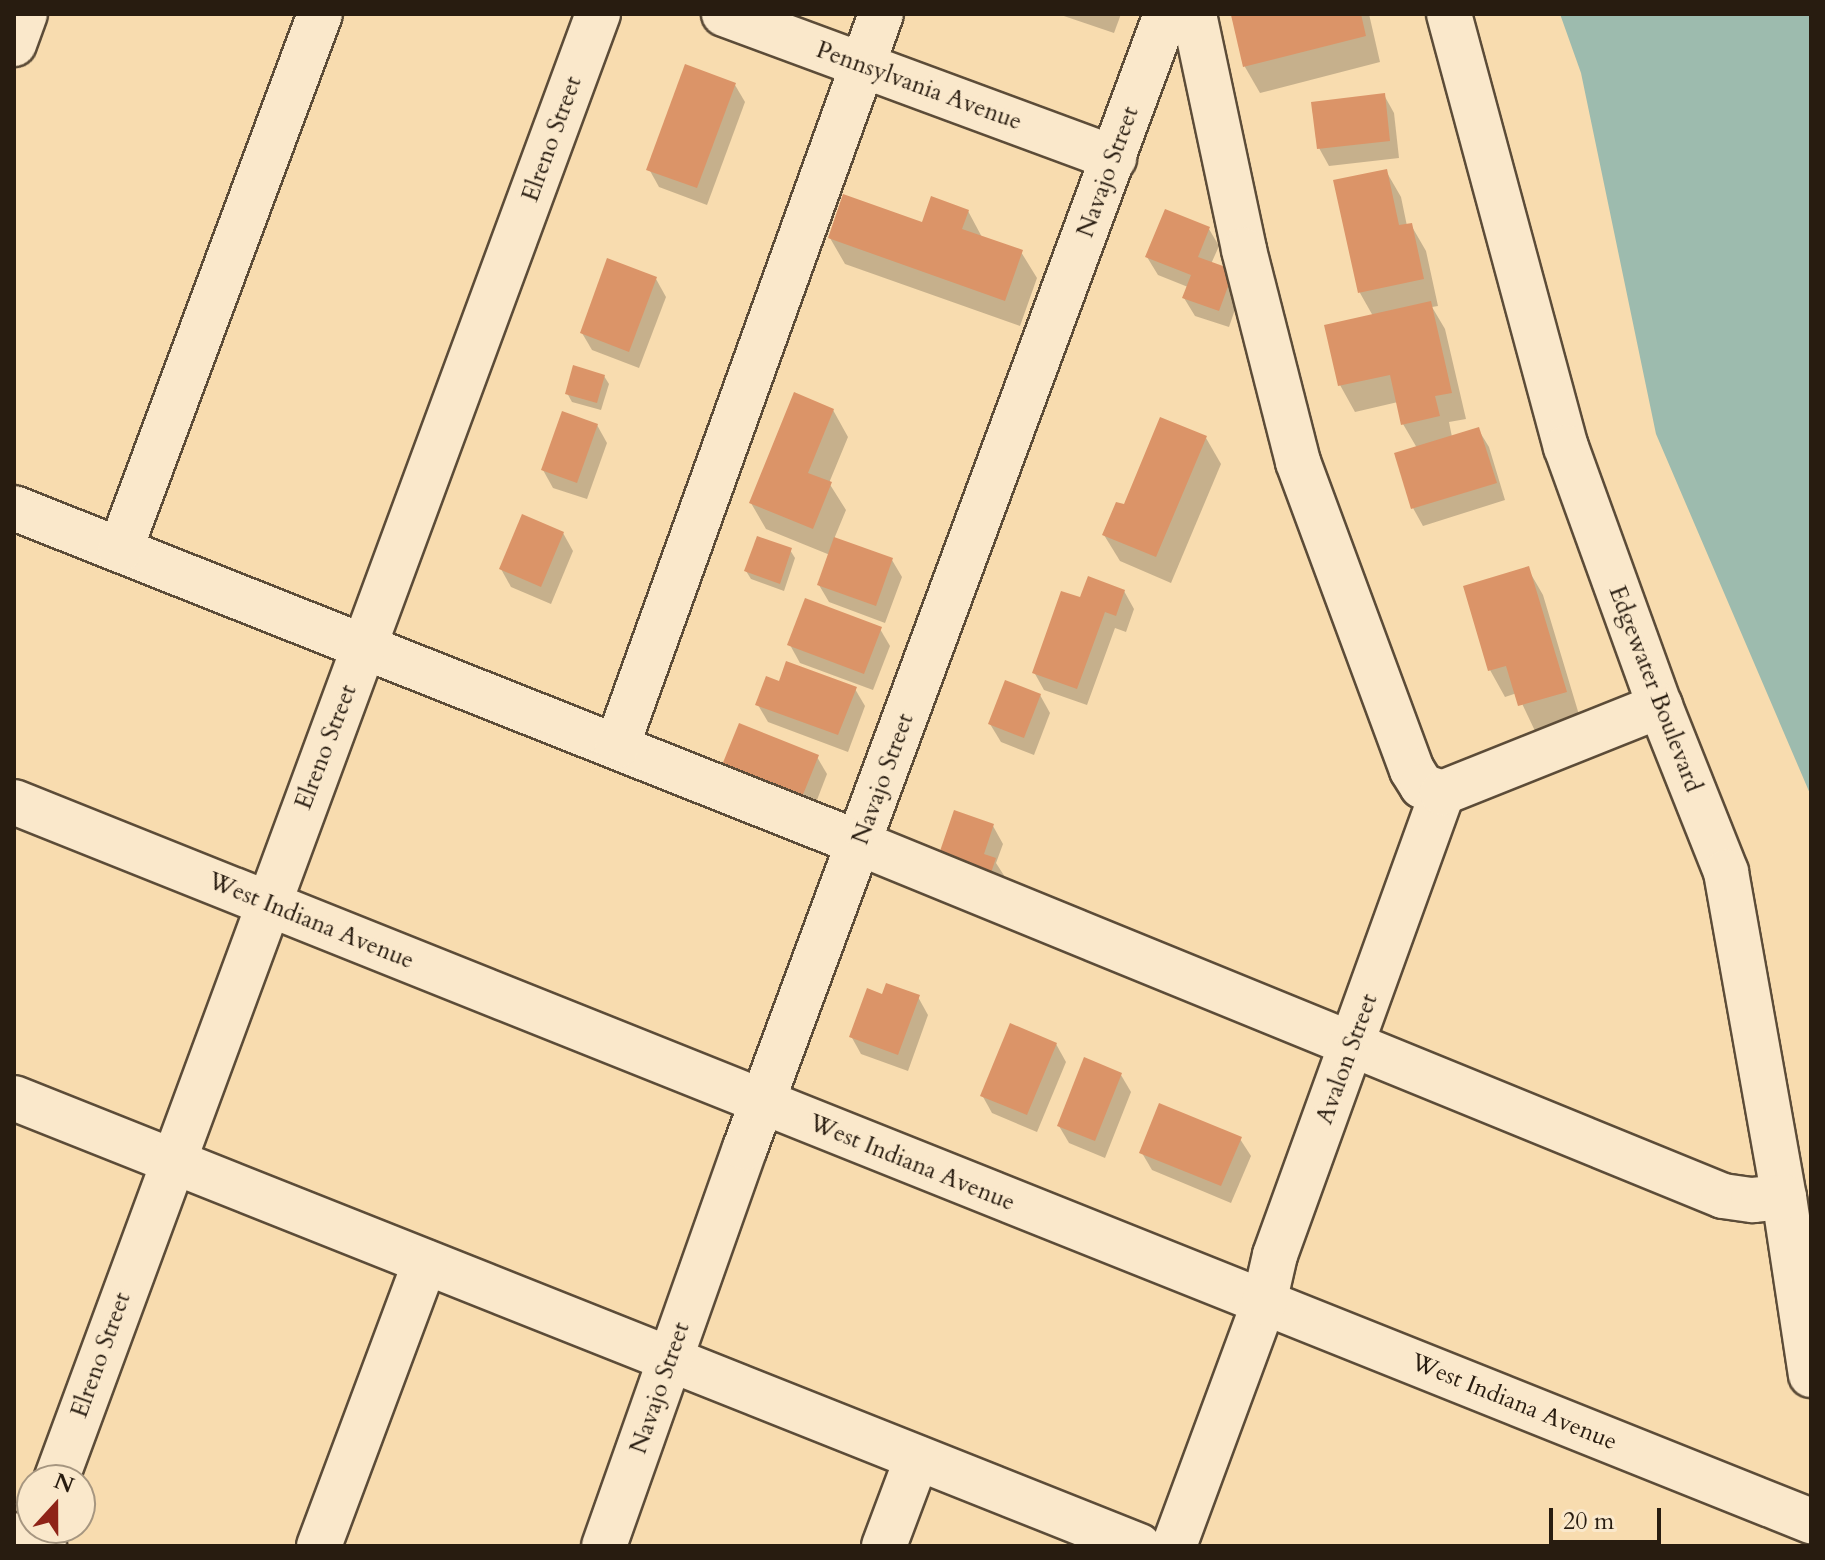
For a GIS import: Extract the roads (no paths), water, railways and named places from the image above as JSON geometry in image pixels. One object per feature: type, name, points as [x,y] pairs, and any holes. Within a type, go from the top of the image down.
[{"type":"street","points":[[14,44],[25,14]]},
{"type":"street","points":[[120,550],[320,14]]},
{"type":"street","name":"Elreno Street","points":[[62,1464],[267,902],[598,14]]},
{"type":"street","name":"Pennsylvania Avenue","points":[[724,14],[1114,158]]},
{"type":"street","points":[[617,746],[881,14]]},
{"type":"street","name":"Navajo Street","points":[[604,1546],[762,1104],[1166,14]]},
{"type":"street","points":[[1194,14],[1244,250],[1298,462],[1412,770],[1422,786],[1442,793],[1660,706]]},
{"type":"street","name":"Edgewater Boulevard","points":[[1449,14],[1566,447],[1660,706],[1726,872],[1784,1197],[1811,1375]]},
{"type":"street","points":[[14,508],[859,843],[1723,1196],[1753,1200],[1784,1197]]},
{"type":"street","name":"Avalon Street","points":[[1174,1546],[1264,1303],[1275,1255],[1442,793]]},
{"type":"street","name":"West Indiana Avenue","points":[[14,802],[762,1104],[1811,1521]]},
{"type":"street","points":[[14,1098],[1139,1546]]},
{"type":"street","points":[[319,1546],[425,1262]]},
{"type":"street","points":[[884,1546],[917,1458]]}]
